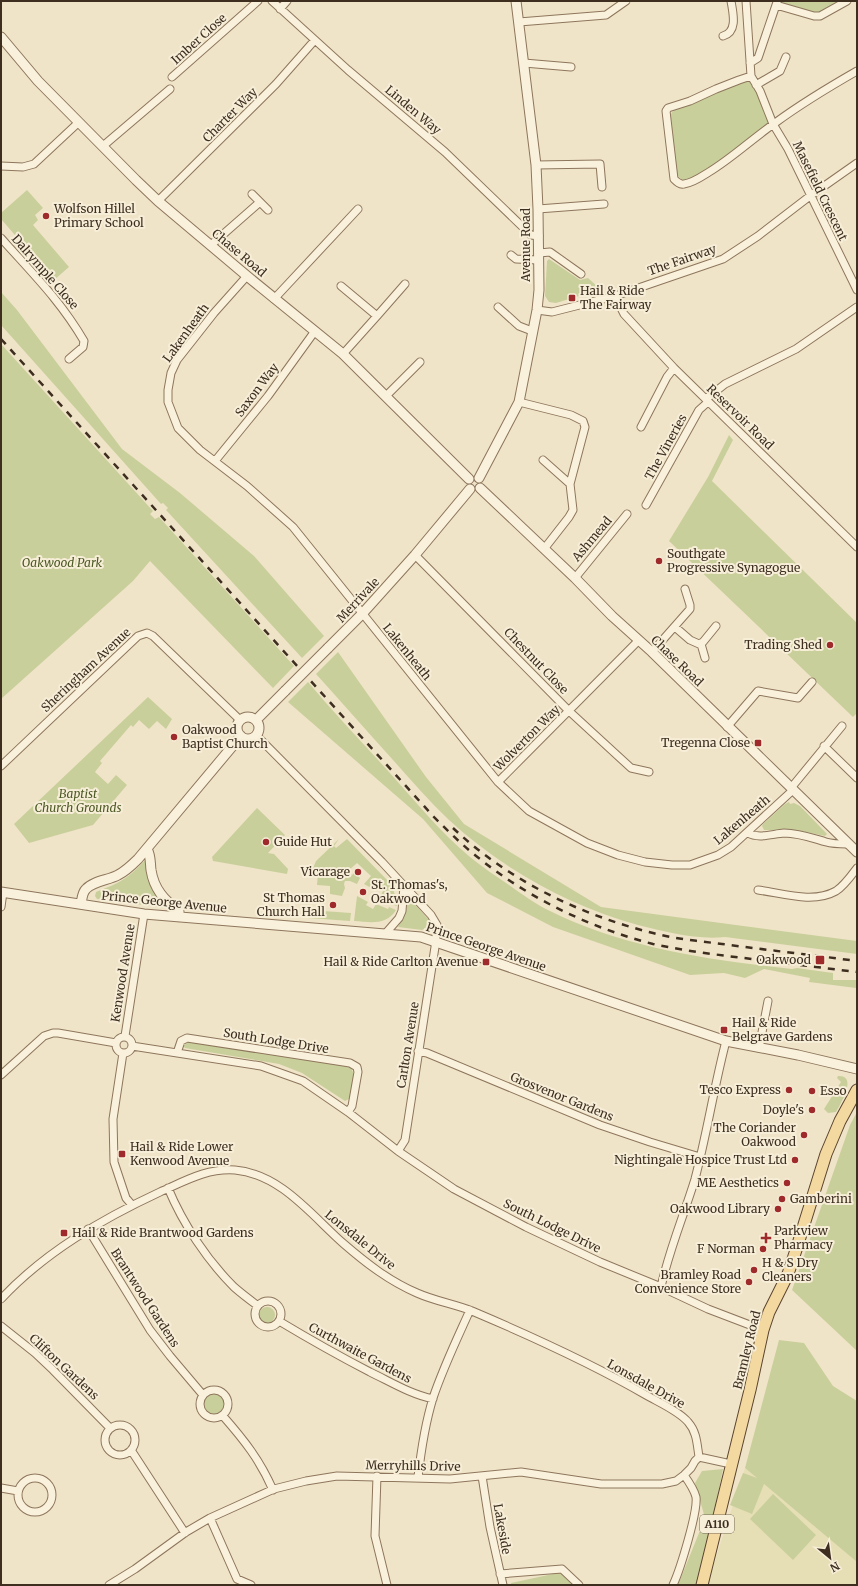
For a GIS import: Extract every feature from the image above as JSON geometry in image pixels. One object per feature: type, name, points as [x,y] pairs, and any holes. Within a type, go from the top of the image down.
[{"type":"main road","name":"Bramley Road","points":[[731,1464],[750,1390],[762,1330],[795,1254],[826,1154],[840,1121],[857,1090]]},
{"type":"main road","name":"A110","points":[[702,1585],[731,1464]]},
{"type":"street","name":"Imber Close","points":[[172,77],[258,1]]},
{"type":"street","name":"Linden Way","points":[[272,1],[314,41],[445,152],[531,235],[539,236]]},
{"type":"street","points":[[280,9],[287,1]]},
{"type":"street","name":"Avenue Road","points":[[479,478],[519,402],[537,310],[539,290],[539,236],[536,165],[516,1]]},
{"type":"street","points":[[519,22],[606,16],[626,1]]},
{"type":"street","points":[[723,36],[727,35],[733,29],[731,1]]},
{"type":"street","name":"Masefield Crescent","points":[[746,1],[752,76],[773,124],[788,148],[857,290]]},
{"type":"street","points":[[750,63],[758,58],[777,3],[814,16],[820,16],[847,1]]},
{"type":"street","name":"Chase Road","points":[[1,37],[38,81],[158,201],[246,276],[343,354],[469,479]]},
{"type":"street","name":"Charter Way","points":[[158,201],[276,84],[314,41]]},
{"type":"street","points":[[756,85],[780,71],[786,57]]},
{"type":"street","points":[[524,63],[571,67]]},
{"type":"street","points":[[752,76],[716,89],[690,101],[668,108],[666,111],[674,179],[678,183],[683,185],[697,179],[736,154],[773,124],[821,92],[857,71]]},
{"type":"street","points":[[103,146],[170,89]]},
{"type":"street","points":[[1,166],[22,167],[34,164],[79,122]]},
{"type":"street","name":"The Fairway","points":[[537,310],[552,312],[615,296],[723,259],[758,236],[810,196],[857,163]]},
{"type":"street","points":[[536,165],[600,164],[602,187]]},
{"type":"street","points":[[252,194],[268,210]]},
{"type":"street","points":[[211,245],[260,202]]},
{"type":"street","points":[[538,209],[604,204]]},
{"type":"street","points":[[274,299],[358,210]]},
{"type":"street","name":"Dalrymple Close","points":[[1,238],[54,297],[66,312],[84,341],[83,347],[69,359]]},
{"type":"street","points":[[511,255],[516,259],[539,257],[550,252],[581,274]]},
{"type":"street","name":"Lakenheath","points":[[246,276],[214,312],[177,360],[171,373],[168,390],[168,402],[178,428],[200,450],[246,486],[293,527],[498,782],[529,811],[587,843],[618,856],[645,862],[690,865],[718,855],[731,847],[748,833],[792,789],[824,746],[842,726]]},
{"type":"street","points":[[343,354],[405,284]]},
{"type":"street","points":[[341,286],[377,316]]},
{"type":"street","name":"Reservoir Road","points":[[615,296],[624,314],[674,368],[857,547]]},
{"type":"street","points":[[498,307],[519,326],[532,331]]},
{"type":"street","name":"The Vineries","points":[[646,505],[707,400],[725,384],[796,349],[857,307]]},
{"type":"street","name":"Saxon Way","points":[[215,461],[268,396],[314,331]]},
{"type":"street","points":[[386,396],[420,362]]},
{"type":"street","points":[[641,427],[667,377],[674,368]]},
{"type":"street","points":[[519,402],[571,415],[583,421],[585,427],[570,484],[573,510],[544,549]]},
{"type":"street","points":[[543,460],[570,484]]},
{"type":"street","points":[[474,476],[479,478],[482,483],[480,488],[475,491],[470,489],[467,484],[469,479],[474,476]]},
{"type":"street","name":"Chase Road","points":[[480,488],[575,578],[638,641],[652,652],[727,727],[857,852]]},
{"type":"street","name":"Merrivale","points":[[256,720],[362,614],[415,555],[470,489]]},
{"type":"street","name":"Ashmead","points":[[575,578],[627,514]]},
{"type":"street","name":"Chestnut Close","points":[[415,555],[570,711],[632,768],[649,772]]},
{"type":"street","points":[[652,652],[691,607],[685,589]]},
{"type":"street","points":[[701,644],[716,626]]},
{"type":"street","points":[[675,627],[690,640],[701,644]]},
{"type":"street","name":"Sheringham Avenue","points":[[1,766],[138,636],[144,633],[153,636],[240,720]]},
{"type":"street","name":"Wolverton Way","points":[[498,782],[638,641]]},
{"type":"street","points":[[701,644],[705,658]]},
{"type":"street","points":[[727,727],[758,691],[798,698],[812,682]]},
{"type":"street","points":[[248,717],[256,720],[259,727],[256,735],[248,738],[242,736],[237,728],[240,720],[248,717]]},
{"type":"street","points":[[256,735],[404,886],[434,920],[437,925],[435,942]]},
{"type":"street","points":[[81,904],[83,894],[86,889],[118,876],[147,849],[242,736]]},
{"type":"street","points":[[824,746],[857,778]]},
{"type":"street","points":[[748,833],[752,836],[784,833],[798,834],[831,843],[847,844]]},
{"type":"street","points":[[147,849],[150,855],[151,868],[156,889],[162,897],[179,911],[179,917]]},
{"type":"street","points":[[758,890],[810,898],[819,897],[836,890],[856,870]]},
{"type":"street","points":[[384,934],[399,918],[402,911],[404,886]]},
{"type":"street","points":[[1,907],[2,892]]},
{"type":"street","name":"Prince George Avenue","points":[[2,892],[144,914],[415,936],[726,1041],[857,1069]]},
{"type":"street","name":"Kenwood Avenue","points":[[125,1036],[144,914]]},
{"type":"street","name":"Carlton Avenue","points":[[398,1151],[404,1140],[435,942]]},
{"type":"street","points":[[759,1048],[768,1001]]},
{"type":"street","points":[[1,1076],[44,1036],[50,1033],[116,1043]]},
{"type":"street","points":[[125,1036],[130,1039],[132,1046],[129,1051],[123,1053],[117,1049],[116,1043],[119,1038],[125,1036]]},
{"type":"street","name":"South Lodge Drive","points":[[177,1053],[181,1041],[187,1038],[350,1063],[357,1067],[358,1072],[352,1106],[348,1112]]},
{"type":"street","points":[[661,1287],[667,1261],[689,1199],[700,1158],[714,1088],[726,1041]]},
{"type":"street","name":"South Lodge Drive","points":[[132,1046],[261,1066],[303,1081],[348,1112],[398,1151],[454,1189],[526,1227],[600,1262],[661,1287],[708,1309],[762,1330]]},
{"type":"street","name":"Grosvenor Gardens","points":[[418,1051],[427,1053],[600,1125],[700,1158]]},
{"type":"street","points":[[123,1053],[113,1119],[114,1162],[126,1198],[132,1205]]},
{"type":"street","name":"Lonsdale Drive","points":[[1,1299],[40,1263],[88,1229],[132,1205],[199,1174],[222,1170],[251,1173],[270,1180],[288,1193],[366,1262],[393,1281],[418,1294],[470,1310],[538,1341],[624,1382],[686,1419],[695,1433],[699,1457]]},
{"type":"street","points":[[168,1188],[190,1229],[210,1259],[235,1287],[258,1306]]},
{"type":"street","name":"Brantwood Gardens","points":[[88,1229],[150,1330],[166,1352],[203,1395]]},
{"type":"street","points":[[264,1302],[272,1302],[275,1304],[280,1310],[280,1318],[276,1324],[269,1327],[262,1326],[255,1317],[258,1306],[264,1302]]},
{"type":"street","points":[[418,1477],[422,1443],[433,1399],[449,1356],[470,1310]]},
{"type":"street","name":"Curthwaite Gardens","points":[[278,1321],[313,1342],[388,1381],[410,1392],[433,1399]]},
{"type":"street","name":"Clifton Gardens","points":[[1,1326],[54,1370],[110,1428]]},
{"type":"street","points":[[216,1390],[225,1394],[229,1403],[223,1416],[214,1418],[206,1416],[200,1404],[203,1395],[207,1392],[216,1390]]},
{"type":"street","points":[[223,1416],[249,1446],[273,1490]]},
{"type":"street","points":[[120,1424],[130,1428],[133,1431],[135,1441],[131,1450],[127,1454],[117,1455],[108,1450],[104,1441],[107,1431],[110,1428],[120,1424]]},
{"type":"street","points":[[131,1450],[185,1533]]},
{"type":"street","points":[[699,1457],[731,1464]]},
{"type":"street","name":"Merryhills Drive","points":[[111,1585],[185,1533],[210,1518],[273,1490],[306,1481],[336,1476],[450,1479],[521,1472],[601,1484],[662,1484],[676,1481],[691,1468],[699,1457]]},
{"type":"street","points":[[673,1585],[684,1553],[696,1506],[695,1493],[684,1475]]},
{"type":"street","points":[[377,1476],[375,1536],[387,1585]]},
{"type":"street","name":"Lakeside","points":[[482,1476],[490,1527],[503,1585]]},
{"type":"street","points":[[36,1478],[46,1482],[50,1487],[52,1498],[47,1508],[37,1512],[31,1512],[22,1506],[18,1496],[18,1491],[25,1481],[36,1478]]},
{"type":"street","points":[[1,1488],[18,1491]]},
{"type":"street","points":[[210,1518],[235,1582],[251,1585]]},
{"type":"street","points":[[500,1574],[562,1569],[579,1585]]},
{"type":"shaded area","points":[[745,1468],[857,1562],[857,1585],[707,1585]]},
{"type":"green space","points":[[783,1],[839,1],[817,13],[782,3]]},
{"type":"green space","points":[[749,80],[752,82],[768,117],[768,125],[714,167],[702,174],[682,180],[677,175],[669,119],[672,112],[678,108],[691,104],[742,81]]},
{"type":"green space","points":[[27,190],[43,208],[35,215],[38,220],[33,225],[69,267],[54,280],[1,219],[1,213]]},
{"type":"green space","points":[[549,259],[580,280],[588,278],[599,288],[599,290],[556,303],[549,302],[545,296],[547,261]]},
{"type":"green space","points":[[1,292],[17,310],[122,449],[180,493],[254,556],[324,636],[302,658],[166,510],[168,508],[163,503],[161,504],[1,325]]},
{"type":"green space","name":"Oakwood Park","points":[[1,344],[153,511],[150,514],[155,519],[159,517],[294,666],[273,688],[150,561],[133,581],[1,699]]},
{"type":"green space","points":[[729,435],[733,440],[712,481],[857,623],[857,713],[853,717],[669,541],[708,477]]},
{"type":"green space","points":[[338,652],[426,777],[464,824],[601,907],[857,941],[857,954],[725,937],[714,938],[670,933],[612,917],[538,884],[491,854],[449,820],[420,790],[316,674]]},
{"type":"green space","points":[[308,682],[448,837],[479,864],[539,905],[579,924],[638,943],[730,961],[833,973],[833,980],[857,980],[856,988],[809,982],[810,978],[764,969],[745,978],[724,973],[690,975],[553,927],[487,893],[423,819],[288,702]]},
{"type":"green space","name":"Baptist Church Grounds","points":[[148,697],[172,719],[166,729],[157,721],[149,729],[139,720],[133,727],[131,725],[100,761],[102,763],[95,772],[108,784],[116,775],[127,785],[93,825],[29,843],[14,824]]},
{"type":"green space","points":[[789,802],[790,804],[794,803],[800,806],[827,834],[825,836],[796,830],[764,830],[762,826],[763,824]]},
{"type":"green space","points":[[257,808],[285,835],[268,853],[274,854],[288,869],[287,874],[213,861],[212,857]]},
{"type":"green space","points":[[339,839],[334,846],[336,848],[347,839],[391,884],[397,900],[397,906],[394,905],[395,901],[381,895],[384,889],[375,885],[373,889],[364,884],[371,876],[357,863],[348,871],[352,875],[354,873],[360,878],[357,884],[350,881],[345,881],[345,888],[342,896],[330,894],[330,886],[317,885],[318,873],[311,873],[316,861]]},
{"type":"green space","points":[[145,860],[148,875],[154,891],[167,908],[97,899],[95,896],[96,892],[123,880]]},
{"type":"green space","points":[[357,896],[368,902],[366,905],[373,909],[376,904],[388,909],[389,907],[396,910],[392,915],[383,921],[354,921]]},
{"type":"green space","points":[[409,898],[430,921],[428,927],[422,930],[398,927],[406,912],[407,901]]},
{"type":"green space","points":[[309,910],[351,913],[350,921],[308,918]]},
{"type":"green space","points":[[188,1042],[349,1066],[354,1077],[351,1098],[345,1101],[302,1073],[279,1064],[185,1048],[183,1046]]},
{"type":"green space","points":[[838,1076],[844,1077],[847,1080],[846,1090],[836,1112],[828,1113],[824,1109],[841,1082],[837,1078]]},
{"type":"green space","points":[[857,1112],[857,1351],[792,1290],[850,1125]]},
{"type":"green space","points":[[264,1307],[270,1307],[275,1312],[273,1321],[270,1323],[264,1323],[259,1318],[259,1312]]},
{"type":"green space","points":[[779,1340],[804,1343],[833,1386],[857,1401],[857,1562],[764,1484],[752,1514],[730,1505],[743,1473],[757,1478],[745,1468]]},
{"type":"green space","points":[[214,1394],[221,1397],[224,1404],[221,1411],[214,1414],[207,1411],[204,1404],[207,1397]]},
{"type":"green space","points":[[723,1469],[700,1585],[678,1585],[705,1518],[695,1483],[702,1471]]},
{"type":"green space","points":[[773,1494],[816,1535],[793,1560],[750,1519]]},
{"type":"green space","points":[[562,1572],[575,1585],[511,1585],[511,1583]]},
{"type":"railway","points":[[1,339],[433,816],[480,859],[519,887],[584,921],[607,930],[653,944],[677,949],[857,972]]},
{"type":"railway","points":[[453,828],[474,847],[521,879],[572,906],[626,925],[661,935],[678,938],[857,961]]},
{"type":"place","name":"Wolfson Hillel Primary School","points":[[46,216]]},
{"type":"place","name":"Hail & Ride The Fairway","points":[[572,298]]},
{"type":"place","name":"Southgate Progressive Synagogue","points":[[659,561]]},
{"type":"place","name":"Trading Shed","points":[[830,645]]},
{"type":"place","name":"Oakwood Baptist Church","points":[[174,737]]},
{"type":"place","name":"Tregenna Close","points":[[758,743]]},
{"type":"place","name":"Guide Hut","points":[[266,842]]},
{"type":"place","name":"Vicarage","points":[[358,872]]},
{"type":"place","name":"St. Thomas's, Oakwood","points":[[363,892]]},
{"type":"place","name":"St Thomas Church Hall","points":[[333,905]]},
{"type":"place","name":"Oakwood","points":[[820,960]]},
{"type":"place","name":"Hail & Ride Carlton Avenue","points":[[486,962]]},
{"type":"place","name":"Hail & Ride Belgrave Gardens","points":[[724,1030]]},
{"type":"place","name":"Tesco Express","points":[[789,1090]]},
{"type":"place","name":"Esso","points":[[812,1091]]},
{"type":"place","name":"Doyle's","points":[[812,1110]]},
{"type":"place","name":"The Coriander Oakwood","points":[[804,1135]]},
{"type":"place","name":"Hail & Ride Lower Kenwood Avenue","points":[[122,1154]]},
{"type":"place","name":"Nightingale Hospice Trust Ltd","points":[[795,1160]]},
{"type":"place","name":"ME Aesthetics","points":[[787,1183]]},
{"type":"place","name":"Gamberini","points":[[782,1199]]},
{"type":"place","name":"Oakwood Library","points":[[778,1209]]},
{"type":"place","name":"Hail & Ride Brantwood Gardens","points":[[64,1233]]},
{"type":"place","name":"Parkview Pharmacy","points":[[766,1238]]},
{"type":"place","name":"F Norman","points":[[763,1249]]},
{"type":"place","name":"H & S Dry Cleaners","points":[[754,1270]]},
{"type":"place","name":"Bramley Road Convenience Store","points":[[749,1282]]}]
